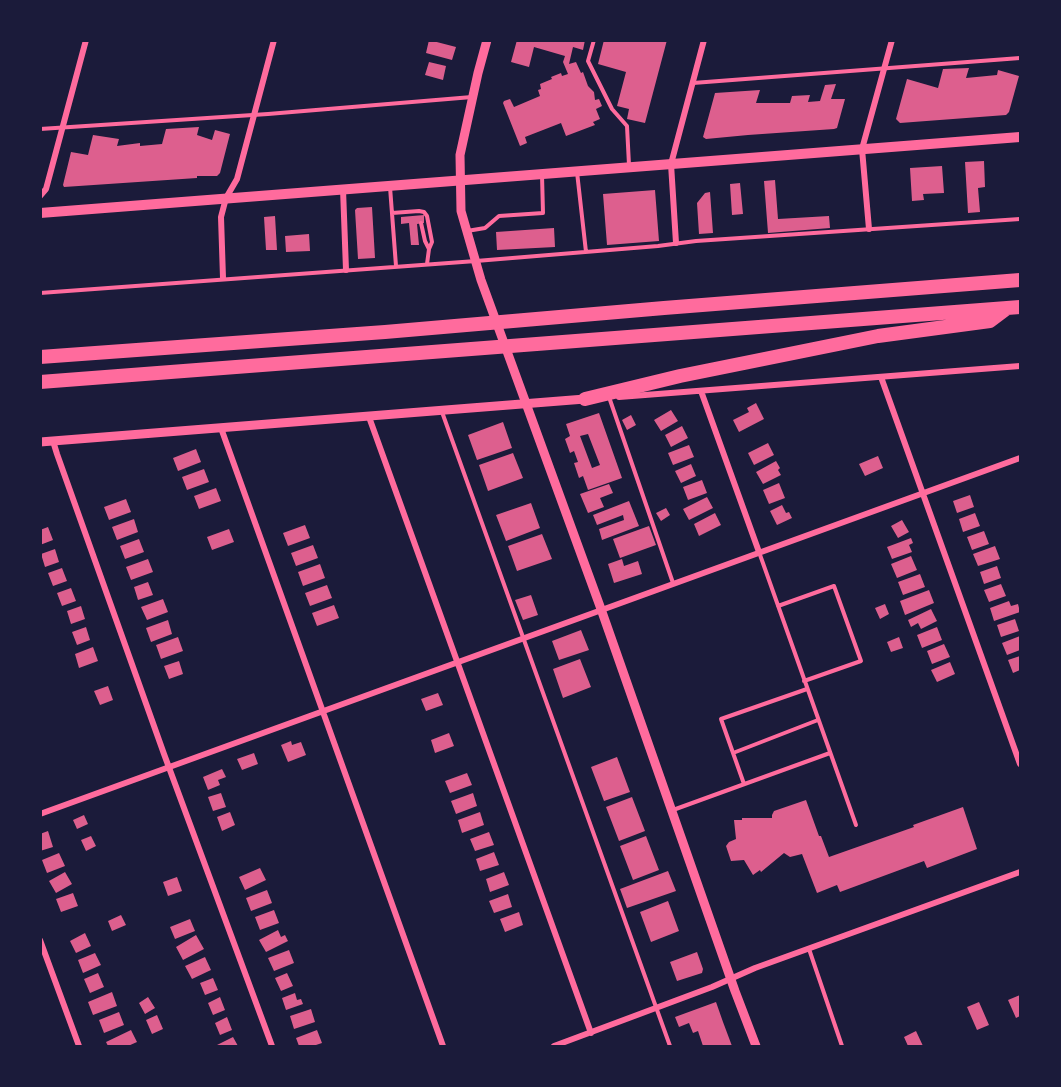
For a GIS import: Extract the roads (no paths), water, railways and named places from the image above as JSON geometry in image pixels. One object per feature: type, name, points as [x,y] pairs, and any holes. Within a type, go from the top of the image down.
[{"type":"highway","points":[[40,357],[385,332],[1020,280]]},
{"type":"highway","points":[[40,382],[1014,308]]},
{"type":"highway","points":[[585,399],[680,376],[878,336],[990,321],[1014,308]]},
{"type":"main road","points":[[40,213],[1020,137]]},
{"type":"street","points":[[40,196],[46,189],[86,40]]},
{"type":"street","points":[[223,279],[221,217],[226,198],[237,179],[274,40]]},
{"type":"street","points":[[487,40],[460,155],[460,211],[481,280],[601,609],[756,1047]]},
{"type":"street","points":[[676,243],[671,164],[704,40]]},
{"type":"street","points":[[869,229],[862,149],[892,40]]},
{"type":"street","points":[[343,189],[346,270]]},
{"type":"street","points":[[40,442],[1020,366]]},
{"type":"street","points":[[881,377],[1020,764]]},
{"type":"street","points":[[701,391],[759,552]]},
{"type":"street","points":[[369,417],[591,1033]]},
{"type":"street","points":[[221,428],[443,1047]]},
{"type":"street","points":[[53,441],[272,1047]]},
{"type":"street","points":[[40,814],[1020,458]]},
{"type":"street","points":[[554,1047],[732,979],[755,968],[1020,872]]},
{"type":"street","points":[[40,940],[80,1047]]},
{"type":"lane","points":[[594,40],[588,61],[612,109],[627,126],[629,167]]},
{"type":"lane","points":[[693,83],[1020,58]]},
{"type":"lane","points":[[40,129],[254,115],[473,97]]},
{"type":"lane","points":[[577,171],[586,252]]},
{"type":"lane","points":[[467,231],[484,228],[499,216],[543,213],[542,174]]},
{"type":"lane","points":[[390,186],[396,266]]},
{"type":"lane","points":[[392,213],[419,210],[427,216],[432,242],[428,264]]},
{"type":"lane","points":[[414,211],[420,216]]},
{"type":"lane","points":[[40,293],[476,261],[696,241],[1020,219]]},
{"type":"lane","points":[[421,223],[429,249]]},
{"type":"lane","points":[[609,397],[673,583]]},
{"type":"lane","points":[[442,410],[670,1047]]},
{"type":"lane","points":[[759,552],[856,825]]},
{"type":"lane","points":[[778,606],[834,586],[861,661],[804,681]]},
{"type":"lane","points":[[744,784],[722,718],[807,689]]},
{"type":"lane","points":[[733,753],[818,720]]},
{"type":"lane","points":[[672,811],[830,753]]},
{"type":"lane","points":[[809,949],[842,1047]]}]
